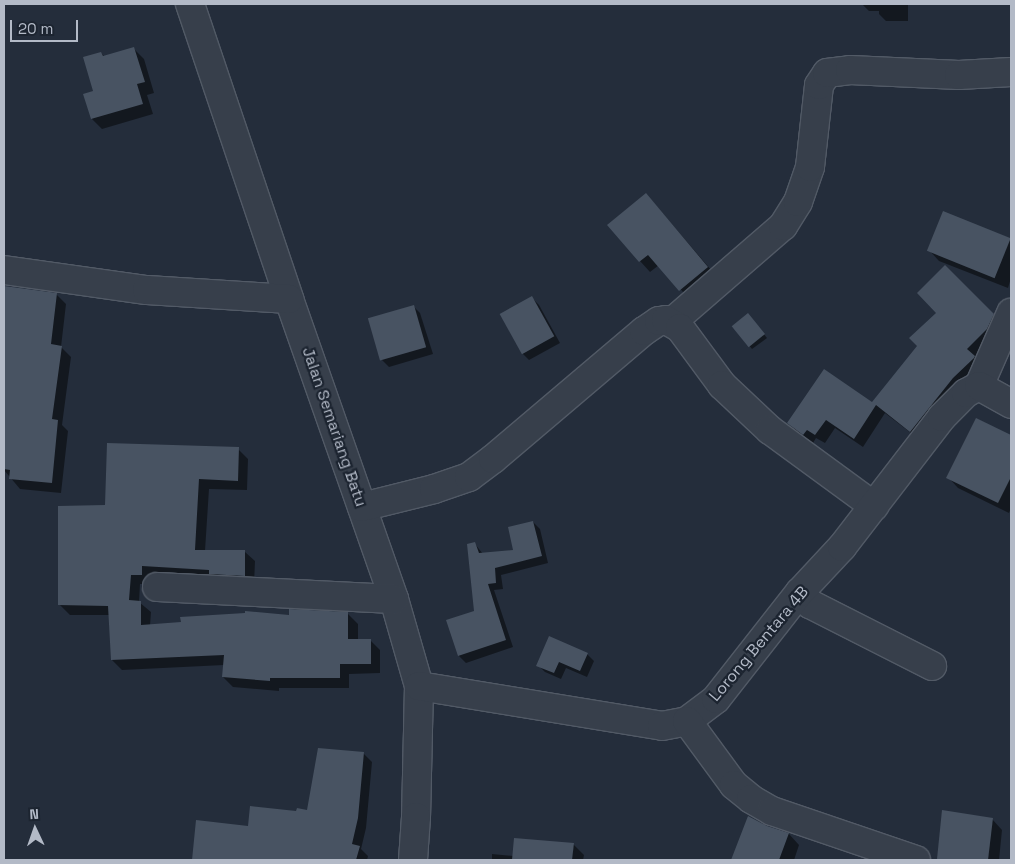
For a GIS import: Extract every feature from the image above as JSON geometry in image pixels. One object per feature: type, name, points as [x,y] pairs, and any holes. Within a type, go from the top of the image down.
[{"type":"street","name":"Jalan Semariang Batu","points":[[190,4],[289,299],[394,599],[419,686],[416,817],[413,860]]},
{"type":"street","points":[[672,322],[783,226],[798,202],[810,167],[819,85],[827,73],[850,70],[959,75],[1011,72]]},
{"type":"street","points":[[4,270],[147,290],[289,299]]},
{"type":"street","points":[[1011,313],[978,386],[1011,404]]},
{"type":"street","points":[[362,507],[434,489],[469,476],[493,459],[644,331],[659,321],[672,322],[680,328],[722,385],[770,430],[874,506]]},
{"type":"street","name":"Lorong Bentara 4B","points":[[419,686],[662,726],[687,721],[716,699],[800,592],[842,547],[942,417],[966,393],[978,386]]},
{"type":"street","points":[[157,587],[394,599]]},
{"type":"street","points":[[800,592],[810,604],[932,666]]},
{"type":"street","points":[[687,721],[734,785],[751,799],[772,811],[916,860]]},
{"type":"building","points":[[134,47],[145,82],[137,84],[143,104],[91,119],[83,94],[93,91],[83,57],[101,52],[103,56]]},
{"type":"building","points":[[646,193],[708,267],[679,291],[648,255],[639,262],[607,225]]},
{"type":"building","points":[[943,211],[1011,238],[995,278],[927,251]]},
{"type":"building","points":[[945,265],[994,314],[987,329],[967,349],[975,356],[974,358],[953,378],[910,432],[876,405],[854,439],[826,420],[815,435],[807,430],[803,435],[787,423],[824,369],[872,402],[917,346],[909,338],[936,313],[917,293]]},
{"type":"building","points":[[4,286],[57,293],[51,344],[62,346],[52,419],[58,420],[52,483],[9,479],[10,470],[4,469]]},
{"type":"building","points":[[532,296],[554,336],[522,354],[500,314]]},
{"type":"building","points":[[414,305],[426,347],[380,361],[368,318]]},
{"type":"building","points":[[748,313],[765,334],[749,347],[732,326]]},
{"type":"building","points":[[976,418],[1011,435],[1011,477],[998,503],[946,478]]},
{"type":"building","points":[[107,443],[239,447],[238,481],[199,479],[195,550],[245,550],[245,576],[209,574],[209,570],[142,566],[142,575],[131,575],[129,600],[141,601],[141,625],[181,622],[180,617],[245,613],[245,611],[289,615],[289,609],[348,612],[348,639],[371,639],[371,664],[340,664],[340,678],[270,678],[270,681],[222,677],[224,655],[111,660],[108,606],[58,605],[58,506],[105,505]]},
{"type":"building","points":[[533,521],[542,556],[495,568],[496,583],[488,584],[506,640],[458,656],[446,620],[474,611],[467,544],[475,542],[479,553],[513,550],[508,527]]},
{"type":"building","points":[[549,636],[588,653],[580,671],[559,662],[554,673],[536,666]]},
{"type":"building","points":[[318,748],[364,752],[358,818],[352,844],[360,846],[356,860],[192,860],[196,820],[248,826],[250,806],[296,811],[297,808],[307,810]]},
{"type":"building","points":[[942,810],[993,818],[988,860],[937,859]]},
{"type":"building","points":[[748,816],[767,826],[789,833],[779,860],[731,860]]},
{"type":"building","points":[[514,838],[574,843],[572,860],[512,860]]}]
